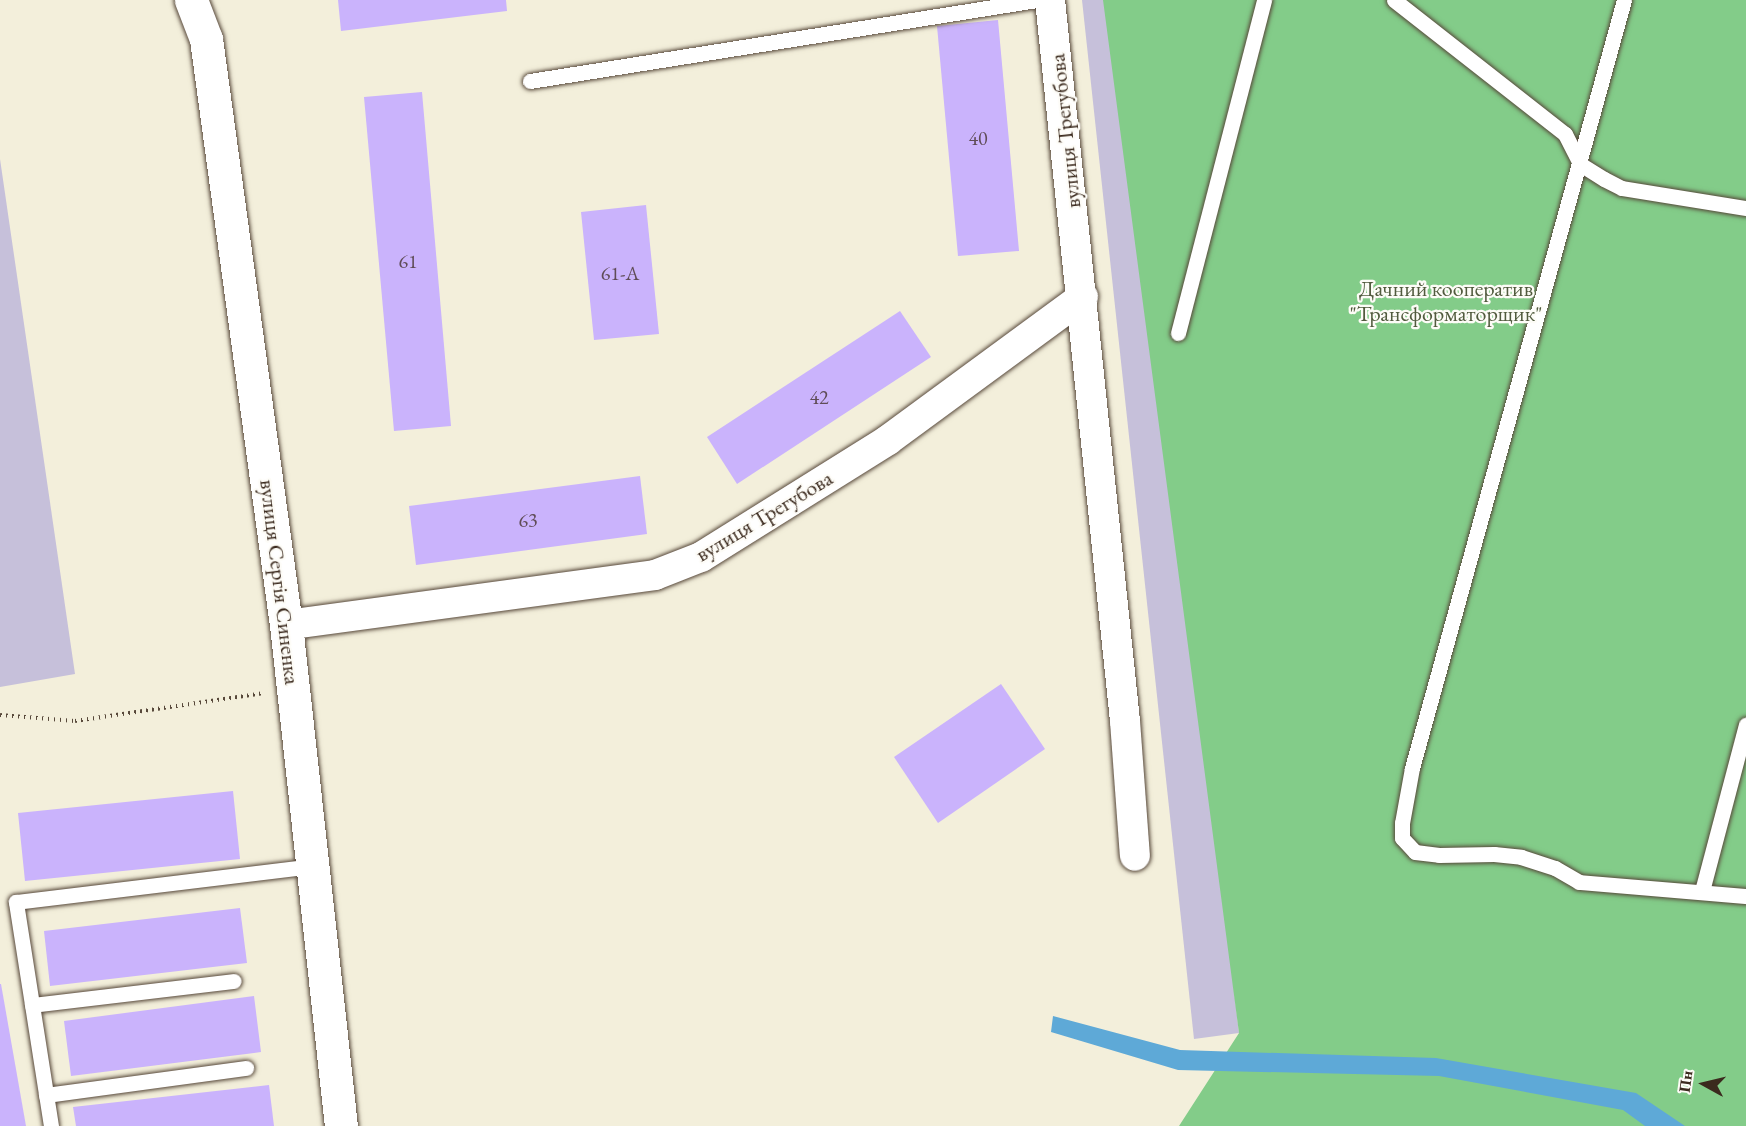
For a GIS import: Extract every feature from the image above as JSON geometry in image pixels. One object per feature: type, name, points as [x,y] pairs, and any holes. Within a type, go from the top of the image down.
[{"type":"street","name":"вулиця Сергія Синенка","points":[[191,0],[206,39],[286,625],[341,1126]]},
{"type":"street","name":"вулиця Сергія Синенка","points":[[206,39],[213,0]]},
{"type":"street","name":"вулиця Трегубова","points":[[1050,0],[1083,297],[1108,574],[1125,721],[1135,856]]},
{"type":"street","name":"вулиця Трегубова","points":[[286,625],[655,575],[701,557],[888,440],[1083,297]]},
{"type":"lane","points":[[530,81],[1038,0]]},
{"type":"lane","points":[[1178,333],[1264,0]]},
{"type":"lane","points":[[1394,0],[1565,134],[1581,164],[1622,188],[1746,208]]},
{"type":"lane","points":[[1624,0],[1581,164],[1415,757],[1402,823],[1402,838],[1415,852],[1438,855],[1494,854],[1521,857],[1555,868],[1579,882],[1746,896]]},
{"type":"lane","points":[[1702,891],[1746,725]]},
{"type":"lane","points":[[51,1126],[16,902],[313,866]]},
{"type":"lane","points":[[32,1005],[234,981]]},
{"type":"lane","points":[[46,1095],[246,1068]]},
{"type":"path","points":[[0,716],[75,721],[294,689]]},
{"type":"shaded area","points":[[1082,0],[1120,0],[1239,1033],[1194,1039]]},
{"type":"shaded area","points":[[0,159],[75,674],[0,687]]},
{"type":"green space","name":"Дачний кооператив \"Трансформаторщик\"","points":[[1103,0],[1746,0],[1746,1126],[1179,1126],[1239,1033]]},
{"type":"water","points":[[1053,1016],[1180,1050],[1436,1058],[1636,1093],[1685,1126],[1645,1126],[1623,1110],[1439,1076],[1178,1070],[1051,1032]]},
{"type":"building","points":[[338,0],[506,0],[507,11],[341,31]]},
{"type":"building","points":[[998,20],[1019,251],[958,256],[937,26]]},
{"type":"building","points":[[422,92],[451,426],[394,431],[364,97]]},
{"type":"building","points":[[646,205],[659,334],[594,340],[581,212]]},
{"type":"building","points":[[900,311],[931,357],[737,484],[707,437]]},
{"type":"building","points":[[640,476],[647,534],[416,565],[409,506]]},
{"type":"building","points":[[1001,684],[1045,749],[938,823],[894,757]]},
{"type":"building","points":[[233,791],[240,859],[25,881],[18,813]]},
{"type":"building","points":[[240,908],[247,963],[50,986],[44,931]]},
{"type":"building","points":[[1,984],[26,1126],[0,1126]]},
{"type":"building","points":[[254,996],[261,1052],[71,1076],[64,1021]]},
{"type":"building","points":[[269,1085],[274,1126],[76,1126],[73,1107]]}]
